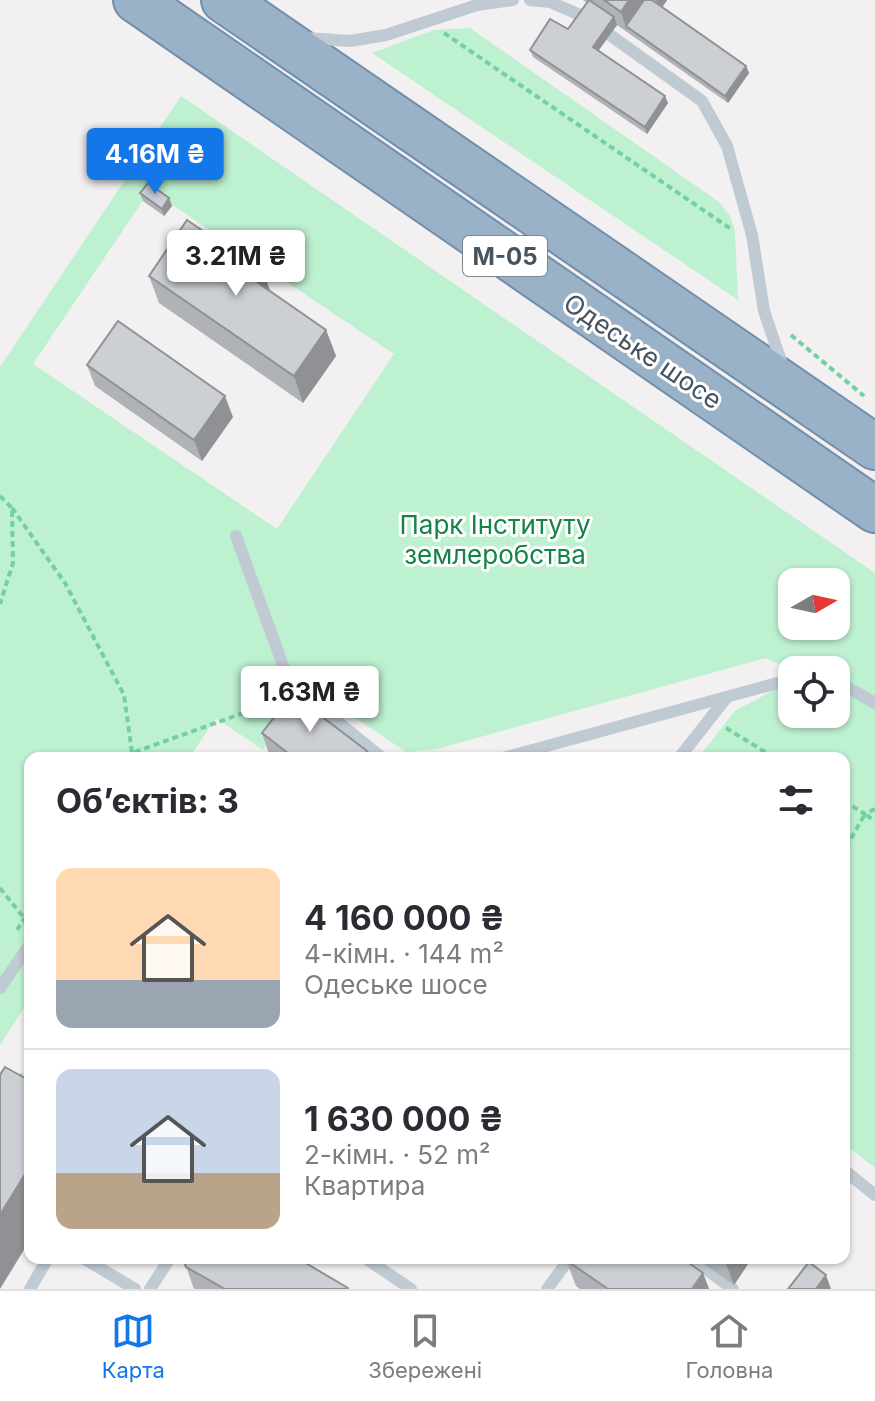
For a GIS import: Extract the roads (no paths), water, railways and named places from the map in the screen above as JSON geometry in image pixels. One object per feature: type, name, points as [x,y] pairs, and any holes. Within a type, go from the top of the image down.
[{"type":"highway","name":"Одеське шосе","points":[[136,0],[875,510]]},
{"type":"highway","name":"Одеське шосе","points":[[224,0],[790,389],[865,425]]},
{"type":"lane","points":[[278,36],[350,41],[386,35],[477,5],[513,0]]},
{"type":"lane","points":[[530,0],[550,2],[585,17]]},
{"type":"lane","points":[[610,35],[702,101],[727,146],[752,235],[764,311],[790,389]]},
{"type":"lane","points":[[236,536],[289,682],[375,752]]},
{"type":"lane","points":[[525,752],[778,683]]},
{"type":"lane","points":[[850,689],[875,703]]},
{"type":"lane","points":[[684,752],[727,697]]},
{"type":"lane","points":[[0,988],[24,953]]},
{"type":"lane","points":[[850,1175],[875,1195]]},
{"type":"lane","points":[[30,1289],[45,1264]]},
{"type":"lane","points":[[93,1264],[135,1289]]},
{"type":"lane","points":[[150,1289],[166,1264]]},
{"type":"lane","points":[[374,1264],[411,1289]]},
{"type":"lane","points":[[547,1289],[566,1264]]},
{"type":"lane","points":[[699,1264],[733,1289]]},
{"type":"park label","name":"Парк Інституту землеробства","points":[[495,539]]}]
